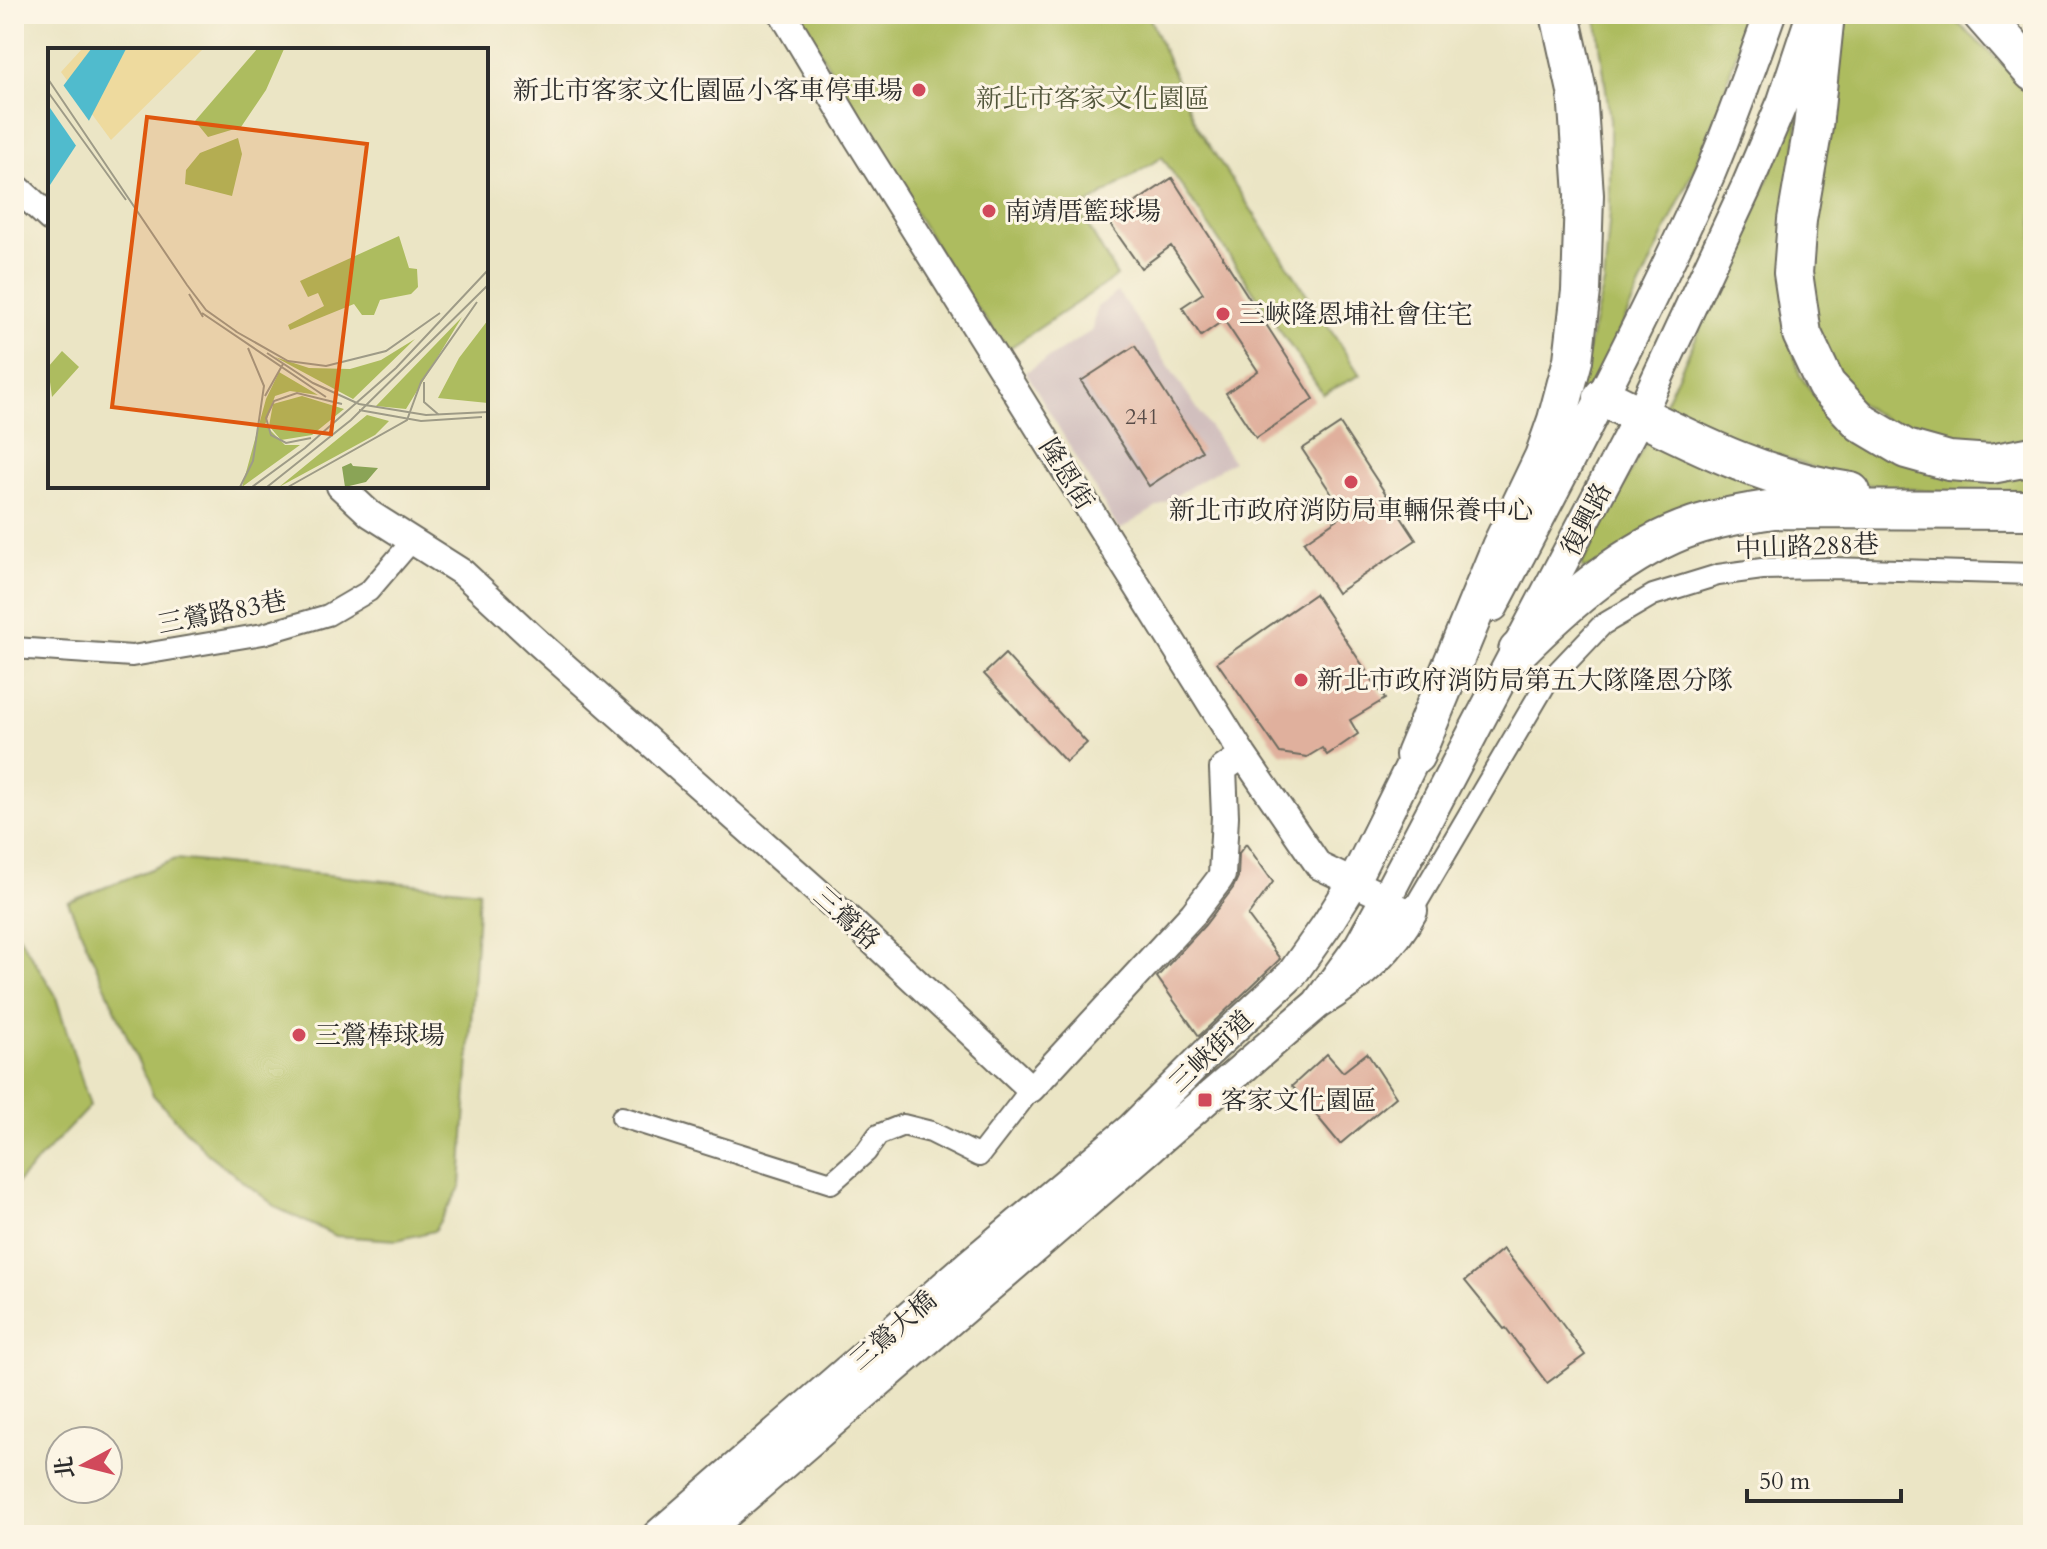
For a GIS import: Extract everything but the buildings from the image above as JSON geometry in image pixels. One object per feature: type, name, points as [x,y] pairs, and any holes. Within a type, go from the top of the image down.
[{"type":"highway","points":[[1415,755],[1501,547],[1544,457],[1573,360],[1581,291],[1584,195],[1577,91],[1560,14]]},
{"type":"highway","points":[[1825,14],[1813,127],[1797,220],[1793,273],[1802,334],[1808,347],[1826,385],[1862,423],[1906,449],[1949,461],[1991,464],[2033,456]]},
{"type":"highway","points":[[1982,14],[2033,72]]},
{"type":"highway","points":[[1996,14],[2033,48]]},
{"type":"highway","points":[[1603,397],[1717,454],[1818,487],[1871,495],[2033,509]]},
{"type":"highway","points":[[1518,651],[1553,616],[1615,568],[1691,527],[1732,515],[1774,509],[2033,509]]},
{"type":"main road","name":"復興路","points":[[1292,974],[1353,883],[1415,755],[1603,397],[1710,172],[1770,14]]},
{"type":"main road","name":"復興路","points":[[1317,1004],[1360,945],[1399,904],[1518,651],[1640,415],[1746,188],[1783,101],[1812,14]]},
{"type":"main road","name":"三峽街道","points":[[1139,1139],[1208,1052],[1292,974]]},
{"type":"main road","name":"三峽街道","points":[[1139,1139],[1317,1004]]},
{"type":"main road","name":"三鶯大橋","points":[[658,1535],[970,1264],[1139,1139]]},
{"type":"main road","name":"三鶯大橋","points":[[701,1535],[1139,1139]]},
{"type":"street","name":"隆恩街","points":[[783,14],[1243,755],[1319,866],[1399,904]]},
{"type":"street","points":[[14,185],[48,216]]},
{"type":"street","name":"三鶯路","points":[[342,488],[370,514],[463,573],[852,922],[1031,1089]]},
{"type":"street","name":"三鶯路83巷","points":[[14,648],[132,656],[263,634],[328,615],[369,591],[411,542]]},
{"type":"street","name":"中山路288巷","points":[[1399,904],[1545,685],[1602,625],[1653,595],[1718,575],[1762,569],[2033,574]]},
{"type":"street","points":[[622,1117],[831,1183],[866,1152],[878,1135],[903,1125],[931,1132],[979,1156],[1031,1089],[1193,914],[1219,880],[1222,875],[1225,816],[1223,769],[1243,755]]},
{"type":"shaded area","points":[[1118,292],[1233,461],[1119,530],[1026,372],[1093,330],[1097,307]]},
{"type":"green space","name":"新北市客家文化園區","points":[[798,14],[1148,14],[1197,127],[1360,375],[1323,394],[1162,157],[1079,210],[1117,276],[1008,349],[963,290]]},
{"type":"green space","points":[[1596,14],[1749,14],[1718,110],[1694,169],[1561,458],[1604,283],[1610,211],[1610,120]]},
{"type":"green space","points":[[1847,14],[1948,14],[2033,92],[2033,442],[2006,450],[1930,448],[1854,400],[1810,326],[1806,234]]},
{"type":"green space","points":[[1794,118],[1798,119],[1785,325],[1800,375],[1832,420],[1876,452],[2033,472],[2033,497],[1952,494],[1856,483],[1660,413],[1748,229]]},
{"type":"green space","points":[[1651,433],[1819,500],[1583,569],[1582,564]]},
{"type":"green space","name":"三鶯棒球場","points":[[176,859],[479,891],[461,1186],[434,1231],[397,1240],[336,1236],[279,1209],[208,1154],[153,1095],[68,902]]},
{"type":"green space","points":[[14,928],[55,994],[90,1106],[14,1186]]},
{"type":"place","name":"新北市客家文化園區小客車停車場","points":[[919,90]]},
{"type":"place","name":"南靖厝籃球場","points":[[989,211]]},
{"type":"place","name":"三峽隆恩埔社會住宅","points":[[1223,314]]},
{"type":"place","name":"新北市政府消防局車輛保養中心","points":[[1351,482]]},
{"type":"place","name":"新北市政府消防局第五大隊隆恩分隊","points":[[1301,680]]},
{"type":"place","name":"三鶯棒球場","points":[[299,1035]]},
{"type":"place","name":"客家文化園區","points":[[1205,1100]]}]
